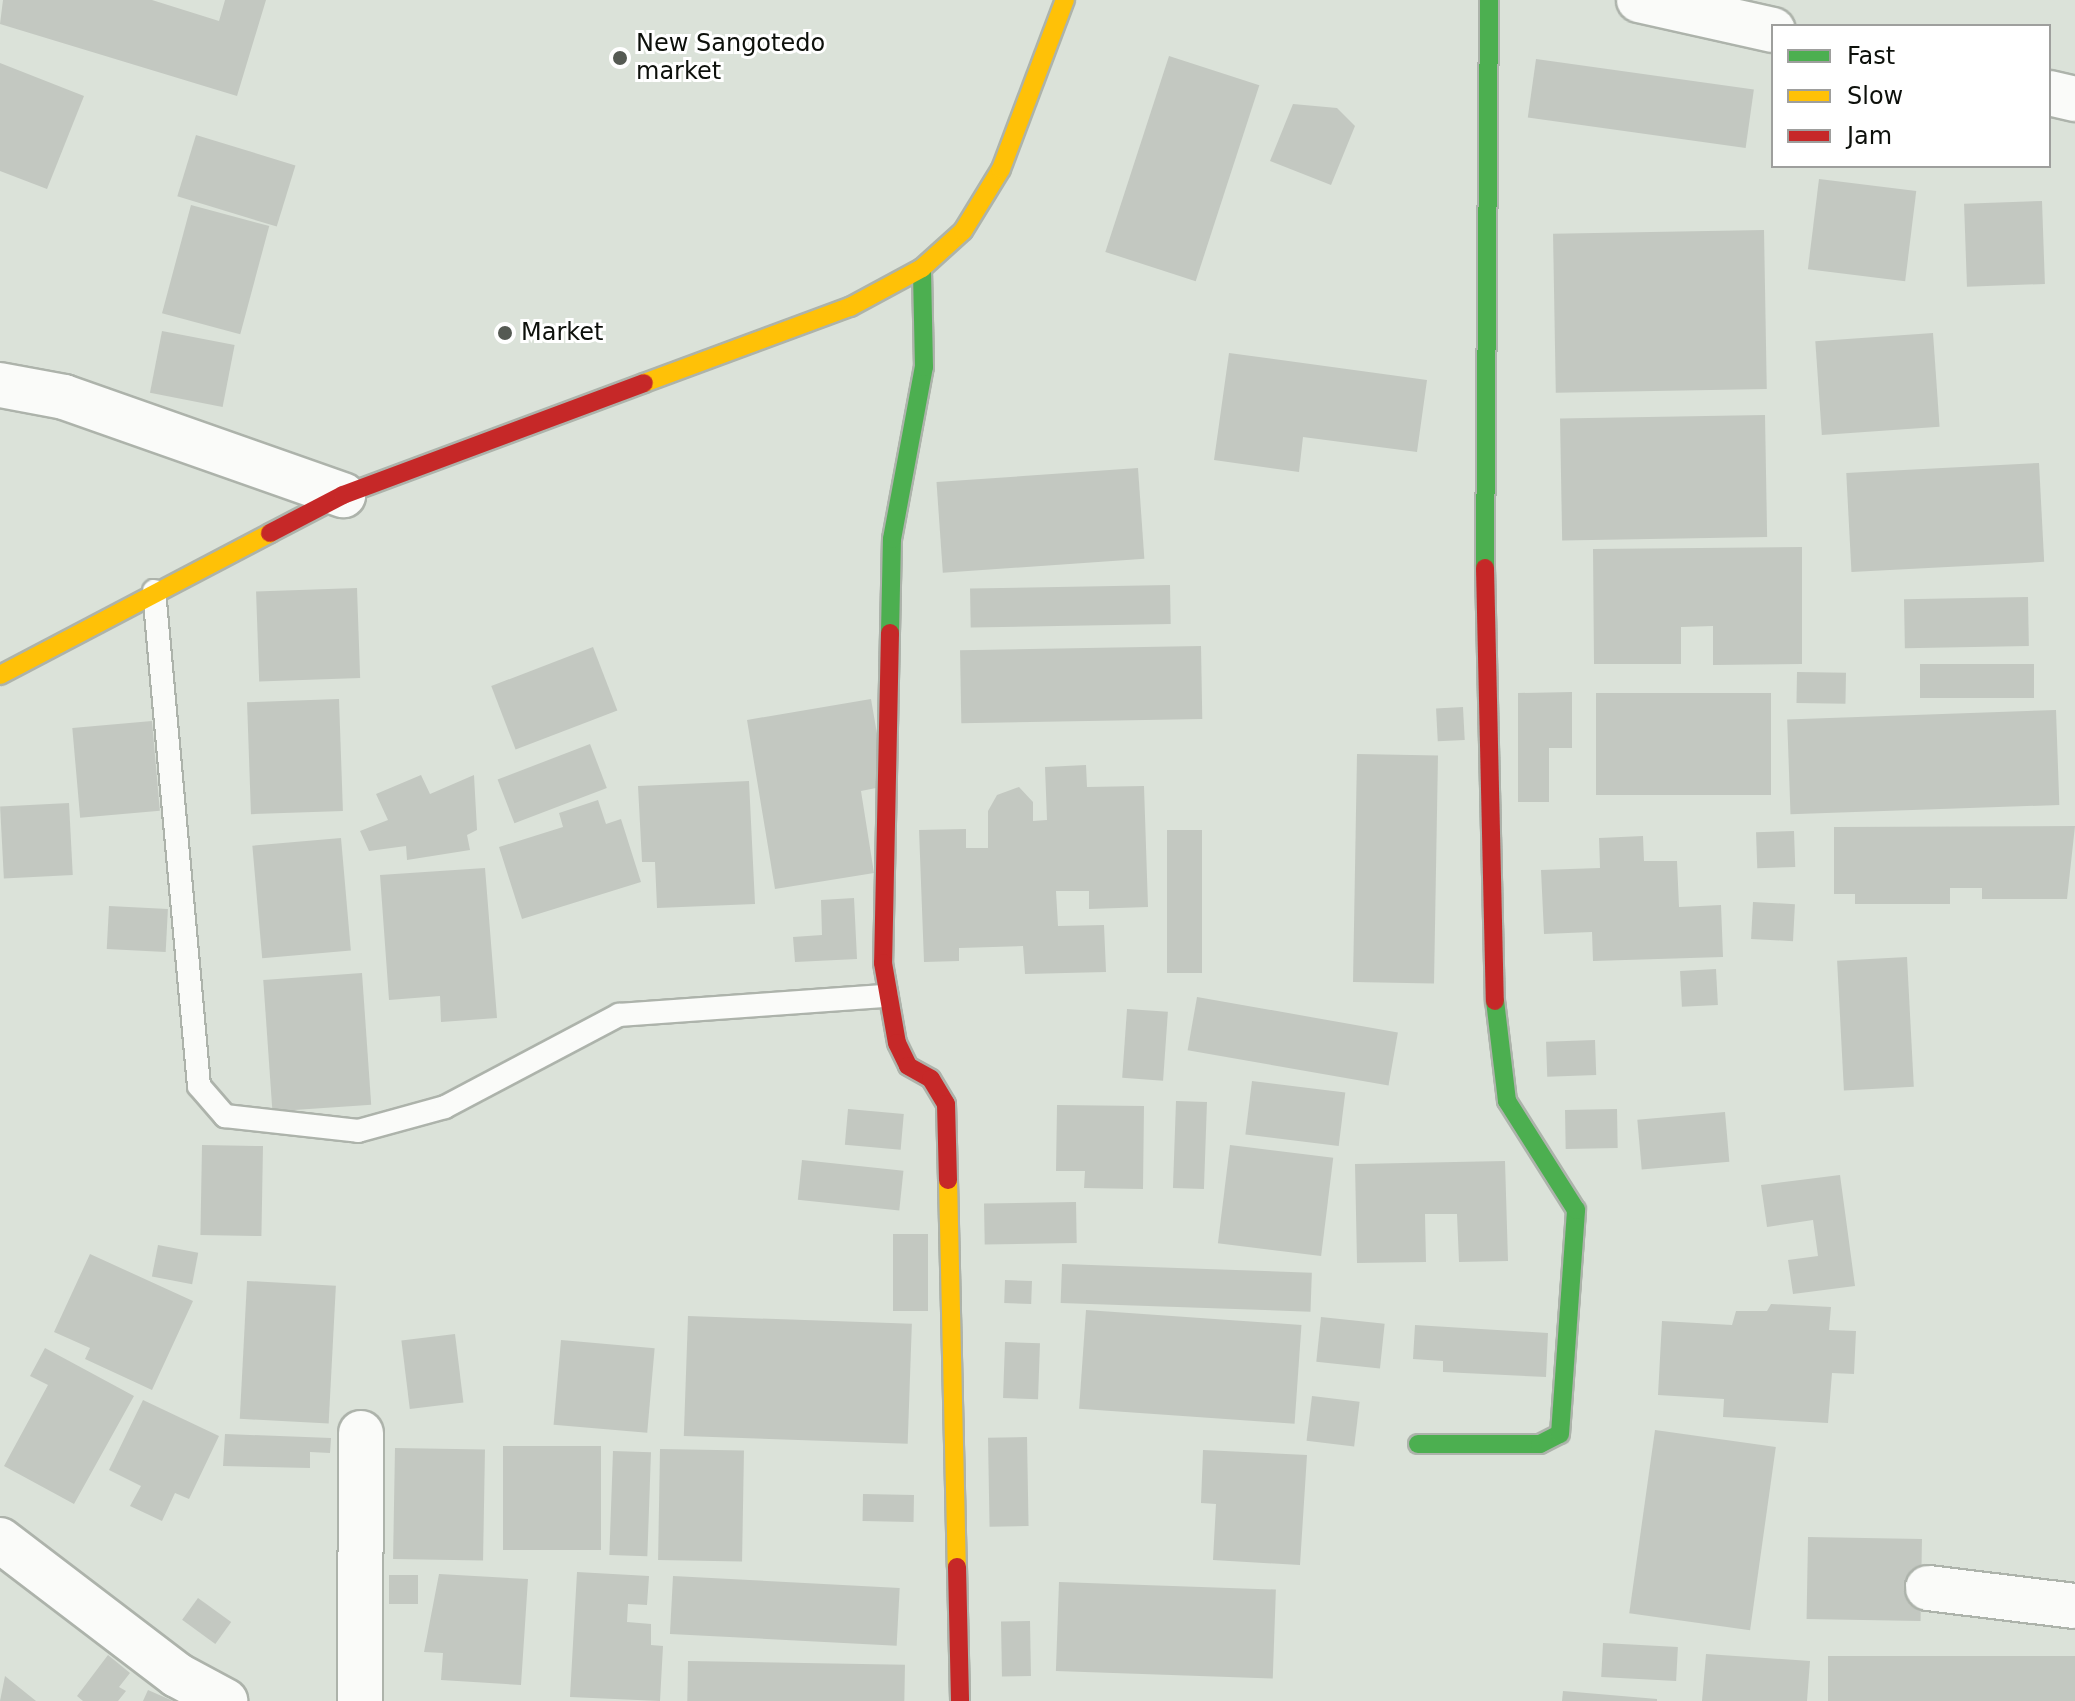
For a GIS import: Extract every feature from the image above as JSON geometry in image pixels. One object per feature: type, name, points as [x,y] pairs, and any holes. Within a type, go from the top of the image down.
[{"type":"street","points":[[0,675],[154,590],[343,495],[850,307],[922,268],[963,231],[1001,169],[1065,0]]},
{"type":"street","points":[[1418,1444],[1540,1444],[1560,1434],[1579,1235],[1576,1210],[1507,1101],[1495,1009],[1482,442],[1489,0]]},
{"type":"street","points":[[1639,0],[1771,30]]},
{"type":"street","points":[[2051,93],[2075,99]]},
{"type":"street","points":[[922,268],[924,367],[892,539],[886,996],[908,1066],[931,1079],[946,1104],[960,1701]]},
{"type":"street","points":[[0,385],[64,397],[343,495]]},
{"type":"street","points":[[360,1701],[361,1433]]},
{"type":"street","points":[[0,1540],[177,1675],[225,1701]]},
{"type":"street","points":[[1928,1588],[2075,1606]]},
{"type":"lane","points":[[154,590],[199,1086],[225,1116],[358,1131],[445,1107],[619,1015],[886,996]]},
{"type":"building","points":[[3,0],[152,0],[219,21],[225,0],[266,0],[237,96],[0,24]]},
{"type":"building","points":[[1169,56],[1259,85],[1196,281],[1105,252]]},
{"type":"building","points":[[1536,59],[1754,90],[1746,148],[1528,117]]},
{"type":"building","points":[[0,63],[84,96],[47,189],[0,171]]},
{"type":"building","points":[[1293,104],[1337,108],[1355,126],[1331,185],[1270,161]]},
{"type":"building","points":[[196,135],[295,165],[277,227],[177,196]]},
{"type":"building","points":[[1819,179],[1916,191],[1905,281],[1808,269]]},
{"type":"building","points":[[2042,201],[2045,284],[1967,287],[1964,204]]},
{"type":"building","points":[[191,205],[269,226],[240,334],[162,313]]},
{"type":"building","points":[[1764,230],[1767,389],[1556,393],[1553,234]]},
{"type":"building","points":[[162,331],[235,345],[223,407],[150,393]]},
{"type":"building","points":[[1933,333],[1940,427],[1822,435],[1815,341]]},
{"type":"building","points":[[1229,353],[1427,380],[1417,452],[1303,437],[1299,472],[1214,460]]},
{"type":"building","points":[[1765,415],[1767,537],[1562,541],[1560,419]]},
{"type":"building","points":[[2039,463],[2044,562],[1851,572],[1846,473]]},
{"type":"building","points":[[1138,468],[1144,559],[943,573],[936,482]]},
{"type":"building","points":[[1802,547],[1802,664],[1713,665],[1713,626],[1681,627],[1681,664],[1594,664],[1593,549]]},
{"type":"building","points":[[1170,585],[1171,624],[971,627],[970,588]]},
{"type":"building","points":[[357,588],[360,678],[259,681],[256,592]]},
{"type":"building","points":[[2028,597],[2029,646],[1905,648],[1904,599]]},
{"type":"building","points":[[1201,646],[1202,719],[961,723],[960,650]]},
{"type":"building","points":[[593,647],[617,710],[516,750],[491,686]]},
{"type":"building","points":[[1920,664],[2034,664],[2034,698],[1920,698]]},
{"type":"building","points":[[1797,672],[1846,673],[1845,704],[1796,703]]},
{"type":"building","points":[[1572,692],[1572,748],[1549,748],[1549,802],[1518,802],[1518,693]]},
{"type":"building","points":[[1596,693],[1771,693],[1771,795],[1596,795]]},
{"type":"building","points":[[339,699],[343,811],[251,814],[247,702]]},
{"type":"building","points":[[871,699],[886,786],[861,791],[874,873],[775,889],[747,720]]},
{"type":"building","points":[[1463,707],[1465,740],[1438,741],[1436,708]]},
{"type":"building","points":[[2056,710],[2059,805],[1790,814],[1787,719]]},
{"type":"building","points":[[152,721],[160,811],[80,818],[72,728]]},
{"type":"building","points":[[590,744],[607,788],[514,823],[498,779]]},
{"type":"building","points":[[1357,754],[1438,755],[1434,983],[1353,982]]},
{"type":"building","points":[[1086,765],[1087,787],[1144,786],[1148,907],[1089,909],[1089,891],[1056,891],[1058,926],[1104,925],[1106,972],[1025,974],[1023,946],[959,948],[959,961],[924,962],[919,830],[966,829],[966,848],[988,848],[988,811],[997,795],[1019,787],[1033,802],[1033,821],[1047,820],[1045,767]]},
{"type":"building","points":[[421,775],[430,794],[474,775],[477,830],[467,835],[470,850],[407,860],[406,846],[369,851],[360,831],[388,820],[376,794]]},
{"type":"building","points":[[749,781],[755,904],[657,908],[655,862],[642,862],[638,786]]},
{"type":"building","points":[[598,800],[606,824],[621,819],[641,882],[522,919],[499,847],[563,827],[559,813]]},
{"type":"building","points":[[69,803],[73,875],[4,879],[0,807]]},
{"type":"building","points":[[2075,826],[2067,899],[1982,899],[1982,888],[1950,888],[1950,904],[1855,904],[1855,894],[1834,894],[1834,827]]},
{"type":"building","points":[[1167,830],[1202,830],[1202,973],[1167,973]]},
{"type":"building","points":[[1794,831],[1795,867],[1757,868],[1756,832]]},
{"type":"building","points":[[1643,836],[1644,861],[1677,861],[1679,907],[1721,905],[1723,957],[1593,961],[1592,932],[1544,934],[1541,870],[1600,868],[1599,838]]},
{"type":"building","points":[[341,838],[351,951],[262,958],[252,846]]},
{"type":"building","points":[[485,868],[497,1018],[441,1022],[440,996],[389,1000],[380,875]]},
{"type":"building","points":[[854,898],[857,959],[795,962],[793,937],[822,935],[821,900]]},
{"type":"building","points":[[1753,902],[1795,904],[1793,941],[1751,939]]},
{"type":"building","points":[[109,906],[168,909],[166,952],[107,949]]},
{"type":"building","points":[[1907,957],[1914,1087],[1844,1090],[1837,961]]},
{"type":"building","points":[[1716,969],[1718,1005],[1682,1007],[1680,971]]},
{"type":"building","points":[[362,973],[371,1105],[272,1112],[263,980]]},
{"type":"building","points":[[1197,997],[1398,1032],[1389,1086],[1188,1050]]},
{"type":"building","points":[[1127,1009],[1168,1012],[1163,1081],[1122,1078]]},
{"type":"building","points":[[1595,1040],[1596,1075],[1547,1077],[1546,1042]]},
{"type":"building","points":[[1252,1081],[1345,1092],[1339,1146],[1245,1135]]},
{"type":"building","points":[[1176,1101],[1207,1102],[1204,1189],[1173,1188]]},
{"type":"building","points":[[1057,1105],[1144,1106],[1143,1189],[1084,1188],[1085,1171],[1056,1171]]},
{"type":"building","points":[[848,1109],[904,1114],[901,1150],[845,1145]]},
{"type":"building","points":[[1617,1109],[1618,1148],[1566,1149],[1565,1110]]},
{"type":"building","points":[[1725,1112],[1729,1162],[1642,1169],[1637,1120]]},
{"type":"building","points":[[202,1145],[263,1146],[261,1236],[200,1235]]},
{"type":"building","points":[[1230,1145],[1333,1158],[1321,1256],[1218,1243]]},
{"type":"building","points":[[802,1160],[903,1171],[899,1210],[798,1200]]},
{"type":"building","points":[[1505,1161],[1508,1261],[1459,1262],[1457,1214],[1425,1214],[1426,1262],[1357,1263],[1355,1164]]},
{"type":"building","points":[[1840,1175],[1855,1286],[1793,1294],[1788,1260],[1818,1256],[1813,1220],[1767,1227],[1761,1185]]},
{"type":"building","points":[[1076,1202],[1077,1243],[985,1245],[984,1204]]},
{"type":"building","points":[[893,1234],[928,1234],[928,1311],[893,1311]]},
{"type":"building","points":[[158,1245],[198,1253],[192,1284],[152,1276]]},
{"type":"building","points":[[90,1254],[193,1301],[152,1390],[85,1359],[90,1348],[54,1332]]},
{"type":"building","points":[[1062,1264],[1312,1273],[1310,1312],[1061,1303]]},
{"type":"building","points":[[1005,1280],[1032,1281],[1031,1304],[1004,1303]]},
{"type":"building","points":[[247,1281],[336,1286],[329,1423],[240,1419]]},
{"type":"building","points":[[1771,1304],[1831,1307],[1829,1330],[1856,1331],[1854,1374],[1832,1373],[1828,1423],[1723,1417],[1724,1399],[1658,1395],[1662,1321],[1732,1325],[1736,1311],[1767,1311]]},
{"type":"building","points":[[1086,1310],[1301,1325],[1295,1424],[1079,1409]]},
{"type":"building","points":[[688,1316],[912,1324],[908,1444],[684,1436]]},
{"type":"building","points":[[1321,1317],[1385,1324],[1380,1368],[1316,1362]]},
{"type":"building","points":[[1415,1325],[1548,1333],[1546,1377],[1443,1372],[1443,1361],[1413,1359]]},
{"type":"building","points":[[455,1334],[463,1402],[410,1409],[401,1341]]},
{"type":"building","points":[[561,1340],[655,1348],[647,1433],[554,1425]]},
{"type":"building","points":[[1005,1342],[1040,1343],[1038,1399],[1003,1398]]},
{"type":"building","points":[[45,1348],[134,1396],[74,1504],[4,1466],[48,1385],[30,1376]]},
{"type":"building","points":[[1312,1396],[1360,1402],[1354,1447],[1307,1441]]},
{"type":"building","points":[[143,1400],[219,1436],[189,1499],[175,1493],[162,1521],[130,1506],[141,1486],[109,1470]]},
{"type":"building","points":[[1655,1430],[1776,1447],[1750,1630],[1629,1613]]},
{"type":"building","points":[[225,1434],[331,1438],[330,1453],[310,1452],[310,1468],[223,1466]]},
{"type":"building","points":[[1027,1437],[1029,1526],[990,1527],[988,1438]]},
{"type":"building","points":[[503,1446],[601,1446],[601,1550],[503,1550]]},
{"type":"building","points":[[395,1448],[485,1450],[483,1561],[393,1559]]},
{"type":"building","points":[[660,1449],[744,1450],[742,1561],[658,1560]]},
{"type":"building","points":[[1203,1450],[1307,1455],[1300,1565],[1213,1560],[1216,1504],[1201,1503]]},
{"type":"building","points":[[613,1451],[651,1452],[647,1556],[609,1555]]},
{"type":"building","points":[[863,1494],[914,1495],[914,1522],[863,1521]]},
{"type":"building","points":[[1808,1537],[1922,1539],[1921,1621],[1807,1619]]},
{"type":"building","points":[[577,1572],[649,1576],[647,1605],[628,1604],[627,1622],[651,1624],[651,1645],[663,1646],[660,1701],[570,1697]]},
{"type":"building","points":[[439,1574],[528,1579],[521,1685],[441,1680],[443,1653],[424,1652]]},
{"type":"building","points":[[389,1575],[418,1575],[418,1604],[389,1604]]},
{"type":"building","points":[[673,1576],[900,1588],[897,1646],[670,1634]]},
{"type":"building","points":[[1059,1582],[1276,1590],[1273,1679],[1056,1671]]},
{"type":"building","points":[[198,1598],[231,1622],[215,1644],[182,1620]]},
{"type":"building","points":[[1030,1621],[1031,1676],[1002,1676],[1001,1622]]},
{"type":"building","points":[[1603,1643],[1678,1647],[1676,1681],[1601,1677]]},
{"type":"building","points":[[1706,1654],[1810,1661],[1807,1701],[1702,1701]]},
{"type":"building","points":[[108,1655],[130,1673],[119,1687],[126,1691],[118,1701],[83,1701],[77,1696]]},
{"type":"building","points":[[1828,1656],[2075,1656],[2075,1701],[1828,1701]]},
{"type":"building","points":[[688,1661],[905,1665],[904,1701],[687,1701]]},
{"type":"building","points":[[5,1676],[36,1701],[0,1701]]},
{"type":"building","points":[[148,1690],[173,1701],[143,1701]]},
{"type":"building","points":[[1563,1691],[1657,1699],[1657,1701],[1562,1701]]},
{"type":"traffic: fast","points":[[1485,568],[1489,0]]},
{"type":"traffic: fast","points":[[890,633],[892,539],[924,367],[922,268]]},
{"type":"traffic: fast","points":[[1418,1444],[1540,1444],[1560,1434],[1576,1210],[1507,1101],[1495,1001]]},
{"type":"traffic: slow","points":[[644,383],[850,307],[922,268],[963,231],[1001,169],[1065,0]]},
{"type":"traffic: slow","points":[[0,675],[270,533]]},
{"type":"traffic: slow","points":[[948,1180],[957,1567]]},
{"type":"traffic: jam","points":[[270,533],[343,495],[644,383]]},
{"type":"traffic: jam","points":[[1485,568],[1495,1001]]},
{"type":"traffic: jam","points":[[890,633],[883,963],[897,1043],[908,1066],[931,1079],[946,1104],[948,1180]]},
{"type":"traffic: jam","points":[[957,1567],[960,1701]]},
{"type":"place","name":"New Sangotedo market","points":[[620,58]]},
{"type":"place","name":"Market","points":[[505,333]]}]
